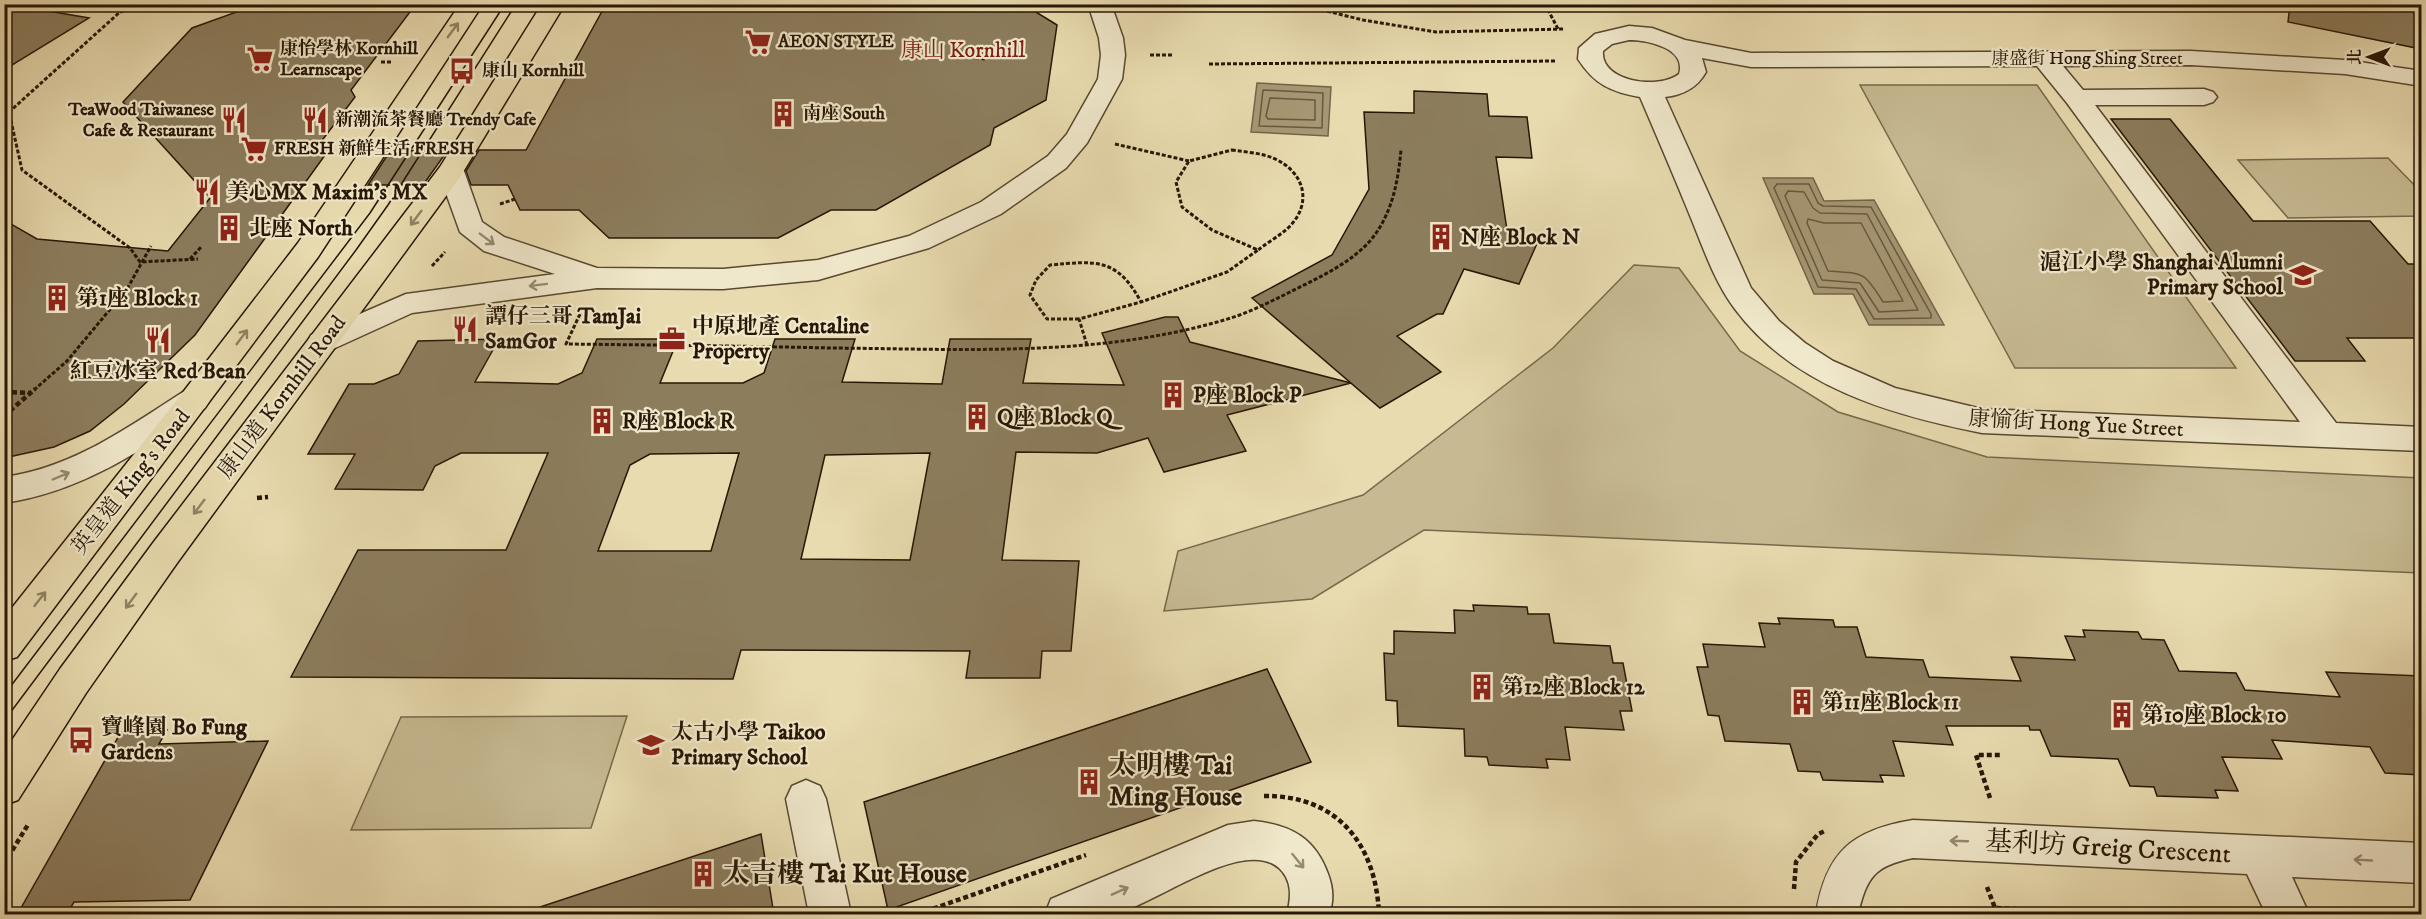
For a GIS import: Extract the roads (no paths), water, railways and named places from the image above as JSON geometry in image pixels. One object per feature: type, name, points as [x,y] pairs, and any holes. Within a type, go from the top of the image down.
[{"type":"main road","points":[[194,400],[309,248],[435,56],[472,4]]},
{"type":"main road","name":"康山道 Kornhill Road","points":[[4,787],[80,672],[172,544],[451,171],[554,4]]},
{"type":"main road","name":"英皇道 King's Road","points":[[4,646],[194,400]]},
{"type":"street","points":[[322,343],[406,304],[597,278],[723,279],[818,270],[919,242],[991,208],[1057,162],[1078,137],[1110,79],[1113,55],[1111,38],[1099,4]]},
{"type":"street","points":[[1627,23],[1679,46],[1689,54],[1694,63],[1694,72],[1690,80],[1666,90],[1650,91],[1615,83],[1601,75],[1592,66],[1589,56],[1591,47],[1600,39],[1627,23]]},
{"type":"street","points":[[1679,46],[1751,60]]},
{"type":"street","name":"康盛街 Hong Shing Street","points":[[1751,60],[2192,58],[2345,67],[2421,79]]},
{"type":"street","points":[[2044,59],[2076,98],[2328,436]]},
{"type":"street","points":[[1694,72],[1751,60]]},
{"type":"street","name":"康愉街 Hong Yue Street","points":[[1650,91],[1726,267],[1740,294],[1762,322],[1785,343],[1838,377],[1907,404],[1946,415],[1982,421],[2421,439]]},
{"type":"street","points":[[2076,98],[2204,97]]},
{"type":"street","points":[[451,171],[470,226],[494,244],[597,278]]},
{"type":"street","name":"英皇道 King's Road","points":[[4,489],[54,480],[78,469],[194,400]]},
{"type":"street","points":[[806,799],[830,915]]},
{"type":"street","points":[[1066,915],[1228,844],[1254,839],[1281,845],[1300,863],[1308,874],[1312,892],[1310,913]]},
{"type":"street","name":"基利坊 Greig Crescent","points":[[1838,915],[1842,889],[1854,865],[1871,851],[1889,843],[1913,839],[2421,863]]},
{"type":"street","points":[[2259,855],[2288,915]]},
{"type":"water","points":[[1257,83],[1331,87],[1328,136],[1251,132]]},
{"type":"water","points":[[1763,178],[1813,178],[1824,201],[1874,200],[1944,325],[1869,325],[1853,294],[1814,294]]},
{"type":"tram line","points":[[4,695],[370,213],[505,4]]},
{"type":"tram line","points":[[4,721],[356,250],[388,205],[516,4]]},
{"type":"place","name":"AEON STYLE","points":[[758,42]]},
{"type":"place","name":"康怡學林 Kornhill Learnscape","points":[[260,59]]},
{"type":"place","name":"康山 Kornhill","points":[[462,71]]},
{"type":"place","name":"南座 South","points":[[783,114]]},
{"type":"place","name":"TeaWood Taiwanese Cafe & Restaurant","points":[[234,120]]},
{"type":"place","name":"新潮流茶餐廳 Trendy Cafe","points":[[315,120]]},
{"type":"place","name":"FRESH 新鮮生活 FRESH","points":[[254,149]]},
{"type":"place","name":"美心MX Maxim's MX","points":[[207,192]]},
{"type":"place","name":"北座 North","points":[[229,228]]},
{"type":"place","name":"N座 Block N","points":[[1441,237]]},
{"type":"place","name":"滬江小學 Shanghai Alumni Primary School","points":[[2303,275]]},
{"type":"place","name":"第1座 Block 1","points":[[57,298]]},
{"type":"place","name":"譚仔三哥 TamJai SamGor","points":[[465,329]]},
{"type":"place","name":"中原地產 Centaline Property","points":[[672,339]]},
{"type":"place","name":"紅豆冰室 Red Bean","points":[[158,340]]},
{"type":"place","name":"P座 Block P","points":[[1173,395]]},
{"type":"place","name":"Q座 Block Q","points":[[977,417]]},
{"type":"place","name":"R座 Block R","points":[[602,421]]},
{"type":"place","name":"第12座 Block 12","points":[[1482,687]]},
{"type":"place","name":"第11座 Block 11","points":[[1802,702]]},
{"type":"place","name":"第10座 Block 10","points":[[2122,715]]},
{"type":"place","name":"寶峰園 Bo Fung Gardens","points":[[81,740]]},
{"type":"place","name":"太古小學 Taikoo Primary School","points":[[651,745]]},
{"type":"place","name":"太明樓 Tai Ming House","points":[[1089,782]]},
{"type":"place","name":"太吉樓 Tai Kut House","points":[[703,874]]},
{"type":"district","name":"康山 Kornhill","points":[[963,50]]}]
